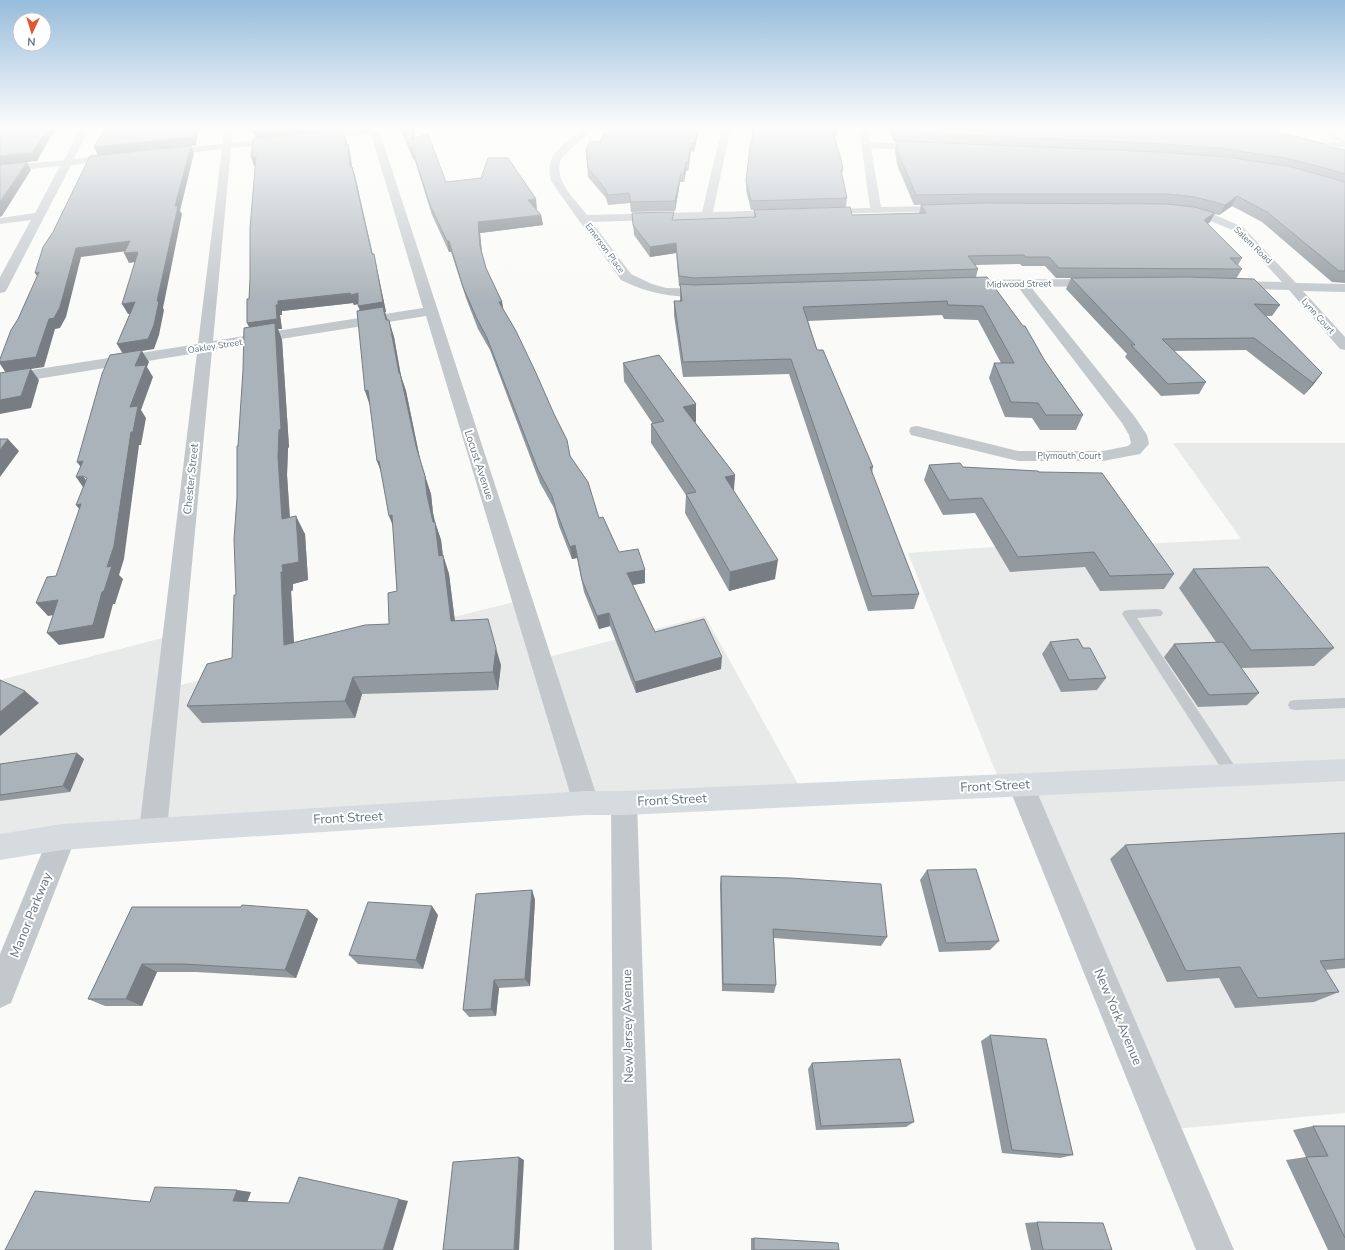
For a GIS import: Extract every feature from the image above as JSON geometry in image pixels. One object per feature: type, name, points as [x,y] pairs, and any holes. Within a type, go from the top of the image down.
[{"type":"main road","name":"Front Street","points":[[0,847],[62,837],[153,830],[586,803],[624,803],[1345,770]]},
{"type":"street","points":[[0,288],[55,185]]},
{"type":"street","name":"Chester Street","points":[[153,830],[223,185]]},
{"type":"street","name":"Locust Avenue","points":[[391,185],[586,803]]},
{"type":"street","name":"Emerson Place","points":[[559,185],[626,277],[643,286],[668,292],[726,292]]},
{"type":"street","points":[[707,215],[714,185]]},
{"type":"street","points":[[873,185],[876,210]]},
{"type":"street","points":[[806,212],[957,209]]},
{"type":"street","name":"Salem Road","points":[[1170,210],[1190,212],[1211,217],[1234,226],[1268,259],[1292,286]]},
{"type":"street","points":[[583,219],[791,213]]},
{"type":"street","points":[[0,221],[39,216]]},
{"type":"street","name":"Plymouth Court","points":[[917,432],[1018,456],[1103,456],[1134,450],[1140,444],[1138,434],[1129,421],[1021,283]]},
{"type":"street","name":"Midwood Street","points":[[947,285],[1113,283]]},
{"type":"street","points":[[1214,284],[1345,288]]},
{"type":"street","name":"Lynn Court","points":[[1292,286],[1345,346]]},
{"type":"street","name":"Oakley Street","points":[[0,380],[430,311]]},
{"type":"street","name":"New York Avenue","points":[[1021,785],[1214,1250]]},
{"type":"street","name":"New Jersey Avenue","points":[[624,803],[633,1250]]},
{"type":"street","name":"Manor Parkway","points":[[0,992],[62,837]]},
{"type":"lane","points":[[1157,613],[1128,614],[1233,775]]},
{"type":"lane","points":[[1295,705],[1345,703]]},
{"type":"shaded area","points":[[1173,443],[1345,443],[1345,1113],[1164,1130],[1020,785],[0,848],[0,680],[174,635],[169,688],[522,600],[541,659],[705,616],[804,795],[1001,785],[908,553],[1065,542],[1142,544],[1241,539]]},
{"type":"building","points":[[0,185],[11,185],[0,202]]},
{"type":"building","points":[[76,185],[181,185],[175,206],[178,206],[157,301],[159,301],[154,325],[148,339],[117,344],[135,302],[122,304],[138,252],[124,253],[130,241],[76,248],[60,307],[54,318],[49,319],[36,357],[0,362],[11,330],[18,319],[39,272],[35,273],[43,247],[53,232]]},
{"type":"building","points":[[254,185],[356,185],[372,254],[374,254],[383,302],[358,306],[358,293],[351,295],[350,293],[278,301],[278,305],[276,305],[277,319],[247,323],[247,299],[249,299],[250,279],[250,228]]},
{"type":"building","points":[[424,185],[527,185],[536,199],[528,200],[541,215],[478,222],[480,246],[486,268],[502,302],[499,302],[516,331],[567,440],[570,456],[588,482],[599,518],[603,517],[619,552],[638,549],[645,570],[627,573],[655,632],[704,619],[722,657],[635,682],[609,613],[597,616],[582,580],[575,545],[570,547],[552,496],[538,470],[487,338],[463,287],[449,241],[447,241],[430,205]]},
{"type":"building","points":[[602,185],[678,185],[675,201],[631,202],[629,193],[608,195]]},
{"type":"building","points":[[747,185],[844,185],[847,198],[751,201]]},
{"type":"building","points":[[912,185],[1345,185],[1345,271],[1339,271],[1267,212],[1237,196],[1225,205],[1195,197],[1168,194],[916,195]]},
{"type":"building","points":[[983,203],[1167,204],[1194,207],[1215,213],[1204,220],[1242,258],[1230,258],[1242,269],[1059,268],[1049,257],[1025,257],[1024,255],[968,256],[978,269],[694,278],[679,276],[676,243],[650,247],[633,225],[632,213],[674,212],[672,220],[756,217],[754,210],[850,207],[852,215],[926,213],[921,205]]},
{"type":"building","points":[[987,277],[1023,326],[1025,326],[1045,361],[1083,415],[1046,415],[1038,403],[1011,402],[994,363],[1014,363],[983,306],[948,305],[947,301],[803,307],[817,350],[823,350],[873,467],[870,467],[919,594],[872,596],[791,359],[683,362],[674,301],[682,301],[680,284],[694,285]]},
{"type":"building","points":[[1188,277],[1254,279],[1280,305],[1254,304],[1322,373],[1313,383],[1254,338],[1162,339],[1206,382],[1168,384],[1131,345],[1135,345],[1071,278]]},
{"type":"building","points":[[383,307],[386,320],[389,320],[399,373],[416,446],[425,476],[427,495],[433,522],[435,522],[439,556],[443,555],[451,621],[488,619],[496,648],[493,672],[353,677],[345,701],[187,706],[207,664],[232,658],[234,595],[236,595],[234,539],[237,498],[237,446],[243,370],[244,328],[275,323],[281,429],[279,430],[278,457],[282,519],[296,516],[299,562],[282,565],[284,645],[365,625],[389,624],[388,593],[397,591],[392,515],[389,516],[379,461],[377,461],[368,390],[365,391],[357,311]]},
{"type":"building","points":[[142,350],[135,366],[146,365],[130,407],[138,406],[133,432],[131,432],[114,546],[107,567],[112,566],[104,591],[102,592],[93,625],[47,633],[58,600],[36,603],[47,577],[56,576],[81,504],[76,505],[87,478],[83,476],[76,477],[83,461],[77,462],[102,374],[110,355]]},
{"type":"building","points":[[659,355],[696,404],[683,407],[735,475],[725,477],[778,560],[730,572],[686,494],[696,492],[651,424],[664,421],[623,363]]},
{"type":"building","points":[[31,368],[21,396],[0,400],[0,373]]},
{"type":"building","points":[[0,439],[8,439],[0,450]]},
{"type":"building","points":[[960,463],[963,467],[1039,472],[1102,473],[1174,574],[1110,576],[1094,552],[1018,557],[982,498],[949,500],[929,465]]},
{"type":"building","points":[[1268,567],[1334,648],[1251,650],[1193,569]]},
{"type":"building","points":[[1078,639],[1083,648],[1090,648],[1106,678],[1069,680],[1050,642]]},
{"type":"building","points":[[1223,642],[1259,693],[1209,695],[1174,644]]},
{"type":"building","points":[[0,680],[25,691],[0,712]]},
{"type":"building","points":[[77,753],[63,786],[0,795],[0,764]]},
{"type":"building","points":[[1345,833],[1345,959],[1320,961],[1339,992],[1258,998],[1240,967],[1186,971],[1125,845]]},
{"type":"building","points":[[976,869],[999,941],[946,943],[927,870]]},
{"type":"building","points":[[721,876],[790,878],[881,884],[887,937],[773,929],[776,985],[723,984]]},
{"type":"building","points":[[532,890],[525,979],[494,980],[491,1009],[463,1010],[476,894]]},
{"type":"building","points":[[368,902],[432,906],[416,960],[349,955]]},
{"type":"building","points":[[242,905],[308,910],[285,970],[183,964],[142,964],[126,999],[88,999],[132,907],[241,907]]},
{"type":"building","points":[[990,1035],[1046,1039],[1073,1155],[1012,1150]]},
{"type":"building","points":[[900,1059],[914,1122],[821,1126],[812,1063]]},
{"type":"building","points":[[1313,1126],[1345,1126],[1345,1238],[1306,1157],[1328,1156]]},
{"type":"building","points":[[519,1157],[514,1250],[443,1250],[453,1162]]},
{"type":"building","points":[[299,1177],[399,1199],[383,1250],[5,1250],[35,1191],[150,1202],[155,1187],[237,1190],[233,1201],[289,1203]]},
{"type":"building","points":[[1037,1222],[1103,1223],[1112,1250],[1043,1250]]},
{"type":"building","points":[[754,1238],[838,1243],[839,1250],[754,1250]]}]
